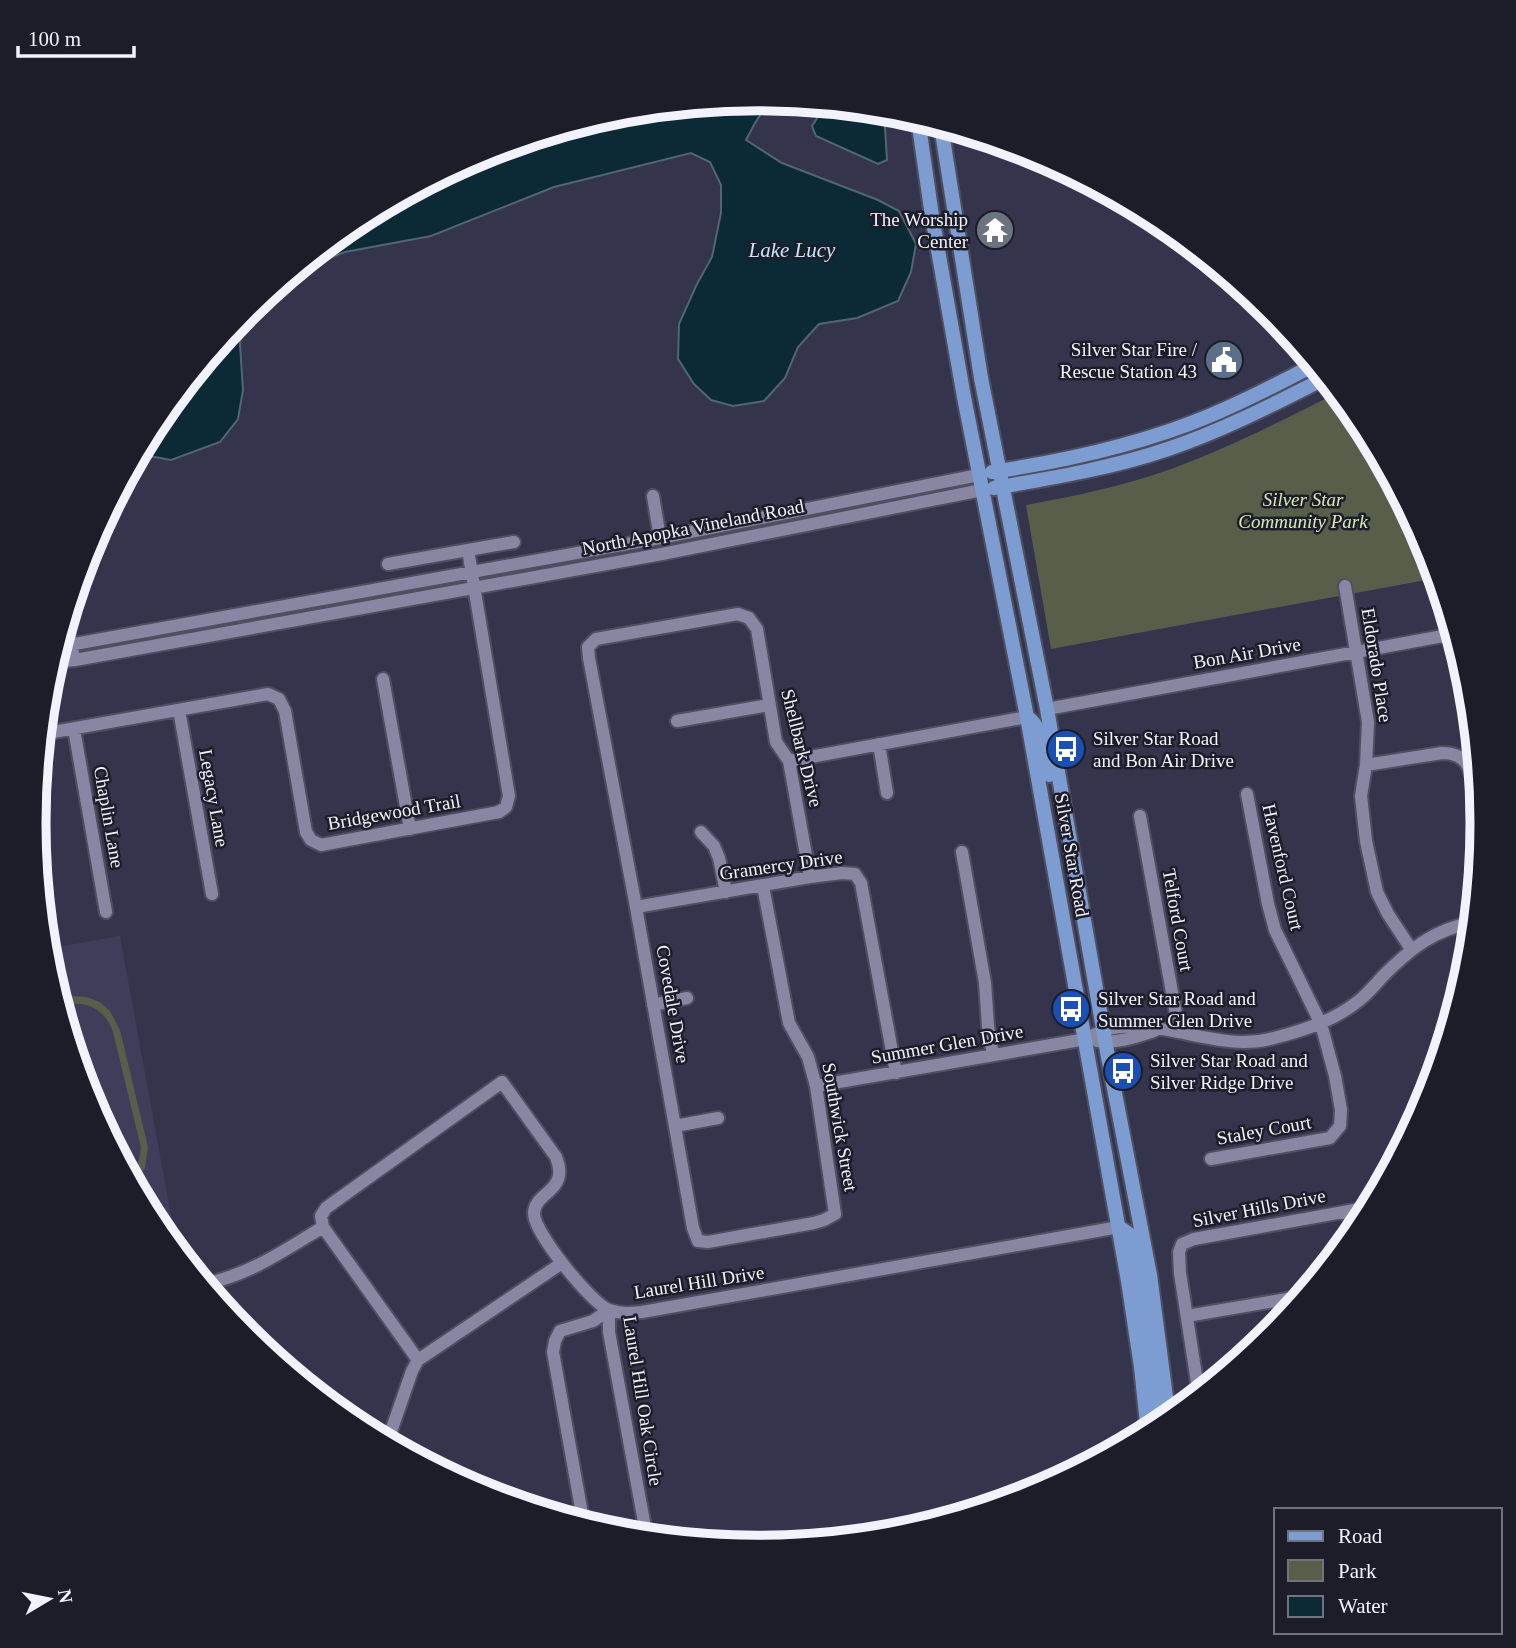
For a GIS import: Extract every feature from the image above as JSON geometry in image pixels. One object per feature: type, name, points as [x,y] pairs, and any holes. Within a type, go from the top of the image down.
[{"type":"main road","name":"Silver Star Road","points":[[920,131],[932,216],[979,475],[1027,716],[1086,1039],[1119,1227],[1146,1421]]},
{"type":"main road","name":"Silver Star Road","points":[[943,136],[979,365],[1047,709],[1150,1275],[1168,1406]]},
{"type":"main road","name":"North Apopka Vineland Road","points":[[979,475],[1090,454],[1146,438],[1207,417],[1306,369]]},
{"type":"main road","name":"North Apopka Vineland Road","points":[[982,490],[1121,463],[1169,449],[1228,426],[1317,382]]},
{"type":"main road","points":[[1027,716],[1038,727],[1061,834],[1073,856]]},
{"type":"main road","points":[[1119,1227],[1134,1241],[1149,1338],[1162,1356]]},
{"type":"main road","points":[[1136,1336],[1150,1361],[1156,1414]]},
{"type":"street","name":"North Apopka Vineland Road","points":[[68,646],[660,538],[979,475]]},
{"type":"street","name":"North Apopka Vineland Road","points":[[65,661],[662,554],[982,490]]},
{"type":"street","points":[[653,496],[660,538]]},
{"type":"street","points":[[388,564],[514,542]]},
{"type":"street","name":"Bridgewood Trail","points":[[52,732],[268,694],[279,699],[285,711],[306,832],[311,840],[321,845],[499,812],[506,807],[509,796],[468,550]]},
{"type":"street","name":"Eldorado Place","points":[[1345,586],[1368,722],[1361,796],[1366,841],[1377,892],[1411,949]]},
{"type":"street","name":"Shellbark Drive","points":[[596,639],[737,614],[749,618],[757,629],[776,742],[789,761],[810,877]]},
{"type":"street","name":"Bon Air Drive","points":[[1047,709],[1445,636]]},
{"type":"street","points":[[70,639],[75,660]]},
{"type":"street","name":"Covedale Drive","points":[[596,639],[588,647],[589,658],[693,1228],[698,1241],[708,1242],[814,1223],[835,1214]]},
{"type":"street","points":[[383,679],[410,828]]},
{"type":"street","points":[[677,721],[769,705]]},
{"type":"street","name":"Legacy Lane","points":[[179,710],[212,894]]},
{"type":"street","points":[[789,761],[1027,716]]},
{"type":"street","name":"Chaplin Lane","points":[[74,729],[106,912]]},
{"type":"street","points":[[879,744],[887,793]]},
{"type":"street","points":[[1366,765],[1441,753],[1453,754],[1466,763],[1468,768]]},
{"type":"street","name":"Havenford Court","points":[[1247,794],[1275,930],[1321,1024]]},
{"type":"street","name":"Telford Court","points":[[1140,816],[1179,1031]]},
{"type":"street","points":[[701,832],[714,846],[719,858],[726,892]]},
{"type":"street","points":[[962,852],[985,983],[993,1055]]},
{"type":"street","name":"Gramercy Drive","points":[[636,907],[810,877],[855,874],[861,883],[896,1073]]},
{"type":"street","name":"Southwick Street","points":[[763,886],[789,1023],[808,1057],[816,1086],[835,1214]]},
{"type":"street","points":[[1179,1031],[1202,1038],[1237,1042],[1271,1039],[1321,1024],[1363,998],[1411,949],[1437,933],[1463,925]]},
{"type":"street","points":[[653,1005],[687,998]]},
{"type":"street","name":"Staley Court","points":[[1211,1159],[1329,1138],[1340,1126],[1341,1110],[1335,1076],[1321,1024]]},
{"type":"street","name":"Summer Glen Drive","points":[[816,1086],[1105,1036],[1130,1039],[1161,1029],[1179,1031]]},
{"type":"street","name":"Laurel Hill Drive","points":[[323,1227],[321,1216],[326,1208],[502,1082],[556,1157],[559,1166],[559,1176],[553,1189],[537,1203],[535,1222],[562,1264],[597,1303],[609,1310],[642,1312],[1119,1227]]},
{"type":"street","points":[[675,1126],[718,1118]]},
{"type":"street","name":"Silver Hills Drive","points":[[1197,1385],[1179,1252],[1182,1244],[1194,1239],[1356,1210]]},
{"type":"street","points":[[1349,1211],[1350,1219]]},
{"type":"street","points":[[213,1283],[244,1273],[323,1227],[418,1360]]},
{"type":"street","points":[[390,1434],[418,1360],[562,1264]]},
{"type":"street","points":[[1187,1316],[1290,1298]]},
{"type":"street","name":"Laurel Hill Oak Circle","points":[[582,1514],[553,1352],[560,1331],[593,1321],[609,1310]]},
{"type":"street","name":"Laurel Hill Oak Circle","points":[[609,1310],[608,1332],[645,1527]]},
{"type":"shaded area","points":[[120,936],[174,1231],[141,1180],[100,1097],[83,1053],[57,947]]},
{"type":"green space","name":"Silver Star Community Park","points":[[1328,397],[1375,468],[1397,509],[1427,580],[1051,649],[1026,505],[1135,481],[1193,461]]},
{"type":"green space","points":[[67,997],[86,997],[100,1002],[110,1011],[120,1030],[148,1147],[145,1168],[139,1176],[135,1169],[141,1148],[113,1032],[99,1011],[85,1005],[69,1005]]},
{"type":"water","name":"Lake Lucy","points":[[758,111],[763,111],[746,140],[782,163],[878,200],[899,211],[916,244],[911,272],[898,301],[857,318],[819,324],[798,347],[785,378],[764,401],[733,406],[711,400],[694,384],[678,359],[679,324],[712,257],[721,213],[721,185],[710,162],[691,153],[554,187],[431,236],[345,252],[321,262],[402,207],[443,185],[529,149],[619,125],[711,113]]},
{"type":"water","points":[[819,115],[885,123],[887,160],[878,164],[816,136],[812,126]]},
{"type":"water","points":[[241,334],[243,390],[238,419],[220,442],[171,460],[149,456],[193,390]]},
{"type":"place","name":"The Worship Center","points":[[995,230]]},
{"type":"place","name":"Silver Star Fire / Rescue Station 43","points":[[1224,360]]},
{"type":"place","name":"Silver Star Road and Bon Air Drive","points":[[1066,749]]},
{"type":"place","name":"Silver Star Road and Summer Glen Drive","points":[[1071,1009]]},
{"type":"place","name":"Silver Star Road and Silver Ridge Drive","points":[[1123,1071]]}]
